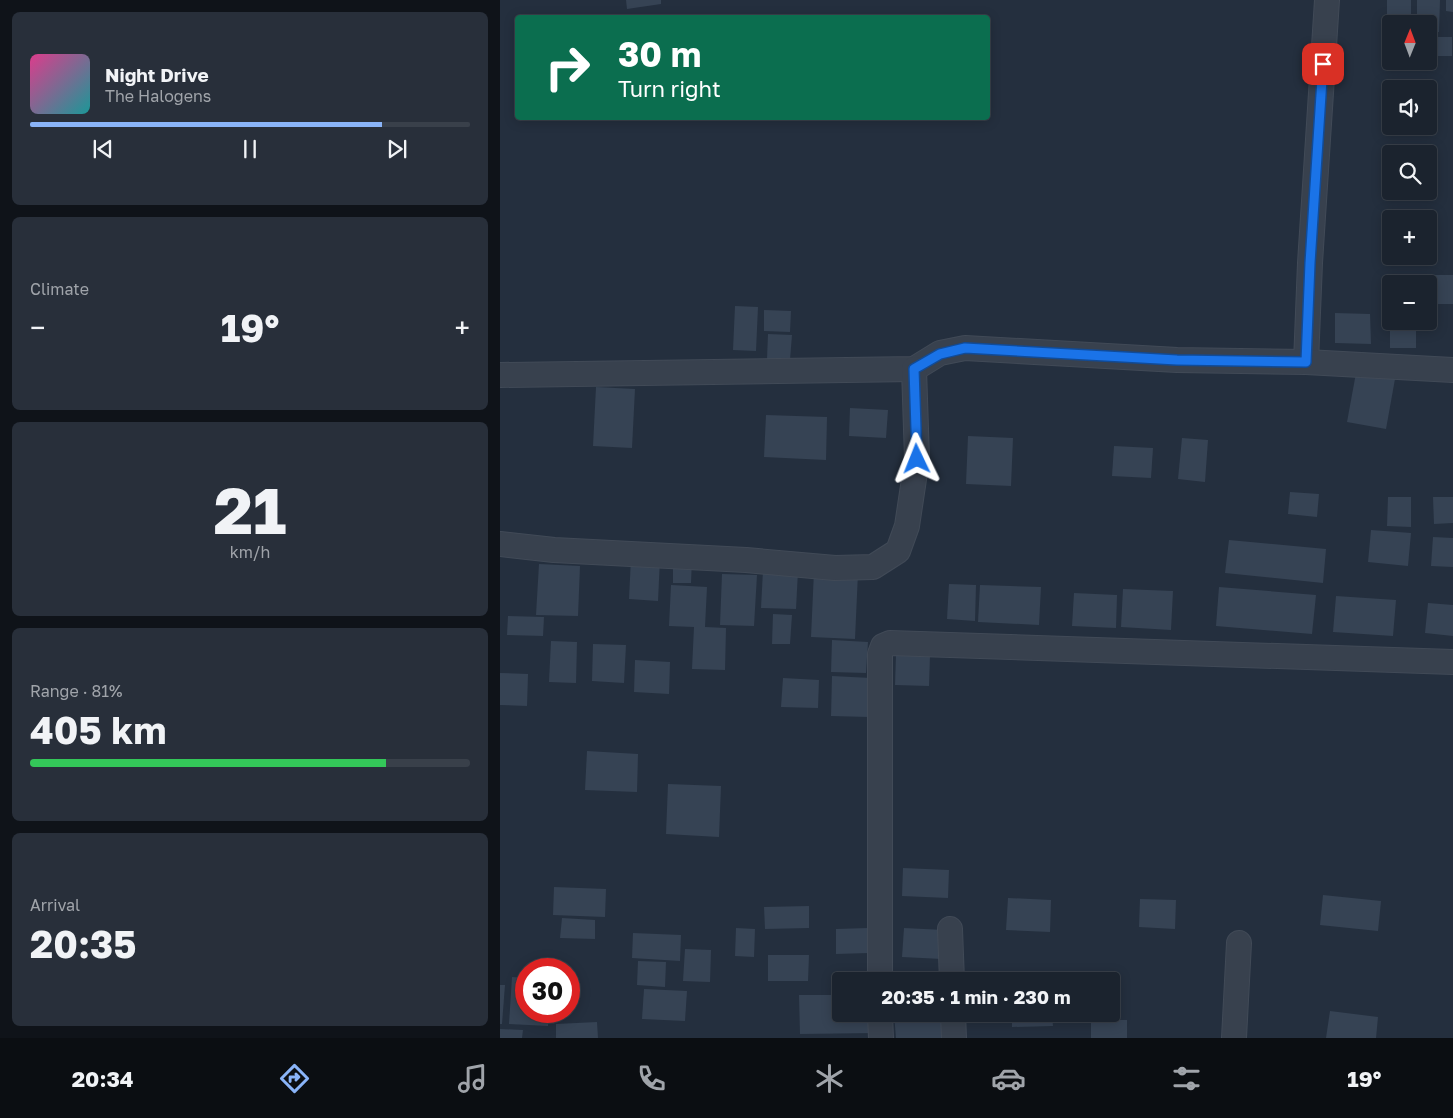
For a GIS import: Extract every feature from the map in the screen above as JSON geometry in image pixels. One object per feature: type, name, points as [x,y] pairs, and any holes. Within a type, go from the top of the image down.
[{"type":"street","points":[[1306,362],[1310,263],[1327,0]]},
{"type":"street","points":[[500,375],[914,369],[940,354],[965,348],[1177,360],[1306,362],[1453,370]]},
{"type":"street","points":[[500,544],[554,550],[746,560],[835,568],[873,567],[898,551],[907,526],[917,459],[914,369]]},
{"type":"street","points":[[880,972],[880,654],[883,646],[890,643],[1453,662]]},
{"type":"street","points":[[950,929],[952,972]]},
{"type":"street","points":[[1234,1038],[1239,943]]},
{"type":"street","points":[[881,1022],[882,1038]]},
{"type":"street","points":[[953,1022],[954,1038]]},
{"type":"building","points":[[626,0],[661,0],[661,4],[627,9]]},
{"type":"building","points":[[1387,0],[1411,0],[1411,15],[1387,15]]},
{"type":"building","points":[[1417,0],[1440,0],[1439,32],[1438,15],[1417,15]]},
{"type":"building","points":[[1446,0],[1453,0],[1453,12],[1446,11]]},
{"type":"building","points":[[1438,37],[1452,37],[1452,56],[1438,56]]},
{"type":"building","points":[[1437,275],[1453,275],[1453,304],[1437,304]]},
{"type":"building","points":[[735,306],[758,307],[756,351],[733,350]]},
{"type":"building","points":[[764,310],[791,311],[790,332],[764,331]]},
{"type":"building","points":[[1335,313],[1370,314],[1371,344],[1335,343]]},
{"type":"building","points":[[1390,330],[1416,330],[1416,348],[1390,348]]},
{"type":"building","points":[[768,334],[792,335],[790,360],[767,359]]},
{"type":"building","points":[[1356,373],[1395,379],[1386,429],[1347,422]]},
{"type":"building","points":[[596,387],[635,389],[632,448],[593,446]]},
{"type":"building","points":[[850,408],[888,410],[886,438],[849,436]]},
{"type":"building","points":[[766,415],[827,417],[826,460],[764,457]]},
{"type":"building","points":[[968,436],[1013,438],[1011,486],[966,484]]},
{"type":"building","points":[[1182,438],[1208,440],[1205,482],[1178,479]]},
{"type":"building","points":[[1114,446],[1153,448],[1151,478],[1112,476]]},
{"type":"building","points":[[1290,492],[1319,494],[1317,517],[1288,514]]},
{"type":"building","points":[[1388,497],[1411,497],[1411,527],[1387,526]]},
{"type":"building","points":[[1433,497],[1453,497],[1453,523],[1434,524]]},
{"type":"building","points":[[1371,530],[1411,533],[1408,566],[1368,562]]},
{"type":"building","points":[[1433,537],[1453,538],[1453,567],[1431,566]]},
{"type":"building","points":[[1229,540],[1326,549],[1323,583],[1225,573]]},
{"type":"building","points":[[631,558],[660,559],[658,601],[629,599]]},
{"type":"building","points":[[673,558],[692,559],[691,583],[673,583]]},
{"type":"building","points":[[539,564],[580,566],[578,616],[536,615]]},
{"type":"building","points":[[763,570],[798,571],[796,609],[761,608]]},
{"type":"building","points":[[814,571],[858,573],[855,639],[811,637]]},
{"type":"building","points":[[722,574],[757,575],[754,626],[720,625]]},
{"type":"building","points":[[949,584],[976,585],[975,621],[947,619]]},
{"type":"building","points":[[671,585],[707,587],[705,627],[726,628],[725,670],[692,669],[694,627],[669,626]]},
{"type":"building","points":[[980,585],[1041,587],[1039,625],[978,622]]},
{"type":"building","points":[[1219,587],[1316,595],[1312,634],[1216,626]]},
{"type":"building","points":[[1123,589],[1173,591],[1171,630],[1121,627]]},
{"type":"building","points":[[1074,593],[1117,595],[1116,628],[1072,626]]},
{"type":"building","points":[[1336,596],[1396,600],[1393,636],[1333,632]]},
{"type":"building","points":[[1428,603],[1453,605],[1453,636],[1425,633]]},
{"type":"building","points":[[773,614],[792,615],[790,644],[772,644]]},
{"type":"building","points":[[508,616],[544,617],[543,636],[507,635]]},
{"type":"building","points":[[832,640],[868,642],[866,673],[831,672]]},
{"type":"building","points":[[551,641],[577,642],[576,683],[549,682]]},
{"type":"building","points":[[593,644],[626,645],[624,683],[592,681]]},
{"type":"building","points":[[896,655],[930,656],[929,686],[895,685]]},
{"type":"building","points":[[635,660],[670,662],[669,694],[634,692]]},
{"type":"building","points":[[500,673],[528,674],[527,706],[500,705]]},
{"type":"building","points":[[832,676],[871,678],[869,717],[831,716]]},
{"type":"building","points":[[783,678],[819,680],[818,708],[781,707]]},
{"type":"building","points":[[587,751],[638,754],[637,792],[585,790]]},
{"type":"building","points":[[668,784],[721,786],[719,837],[666,834]]},
{"type":"building","points":[[903,868],[949,870],[948,898],[902,896]]},
{"type":"building","points":[[554,887],[606,889],[605,917],[553,915]]},
{"type":"building","points":[[1323,895],[1381,901],[1378,931],[1320,925]]},
{"type":"building","points":[[1008,898],[1051,900],[1050,932],[1006,930]]},
{"type":"building","points":[[1140,899],[1176,900],[1175,929],[1139,927]]},
{"type":"building","points":[[809,906],[809,928],[765,929],[764,907]]},
{"type":"building","points":[[562,918],[595,920],[595,939],[560,938]]},
{"type":"building","points":[[736,928],[755,929],[754,957],[735,956]]},
{"type":"building","points":[[868,928],[869,953],[836,954],[836,929]]},
{"type":"building","points":[[904,928],[944,930],[942,959],[902,957]]},
{"type":"building","points":[[633,933],[681,935],[680,961],[632,958]]},
{"type":"building","points":[[685,949],[711,950],[710,982],[683,981]]},
{"type":"building","points":[[768,955],[809,955],[808,981],[768,981]]},
{"type":"building","points":[[638,961],[666,962],[665,987],[637,985]]},
{"type":"building","points":[[512,977],[515,977],[515,1023],[548,1023],[548,1026],[509,1024]]},
{"type":"building","points":[[500,985],[505,985],[502,1024],[500,1024]]},
{"type":"building","points":[[644,989],[687,991],[685,1021],[642,1019]]},
{"type":"building","points":[[799,995],[832,995],[832,1022],[875,1022],[876,1033],[800,1034]]},
{"type":"building","points":[[1330,1011],[1378,1017],[1376,1038],[1326,1038]]},
{"type":"building","points":[[1120,1020],[1127,1020],[1127,1038],[1091,1038],[1091,1022],[1120,1022]]},
{"type":"building","points":[[597,1022],[598,1038],[556,1038],[556,1024]]},
{"type":"building","points":[[895,1022],[948,1022],[949,1038],[896,1038]]},
{"type":"building","points":[[1012,1022],[1053,1022],[1053,1026],[1012,1027]]},
{"type":"building","points":[[500,1029],[523,1030],[522,1038],[500,1038]]},
{"type":"route","points":[[917,459],[914,369],[940,354],[965,348],[1177,360],[1306,362],[1310,263],[1323,64]]}]
